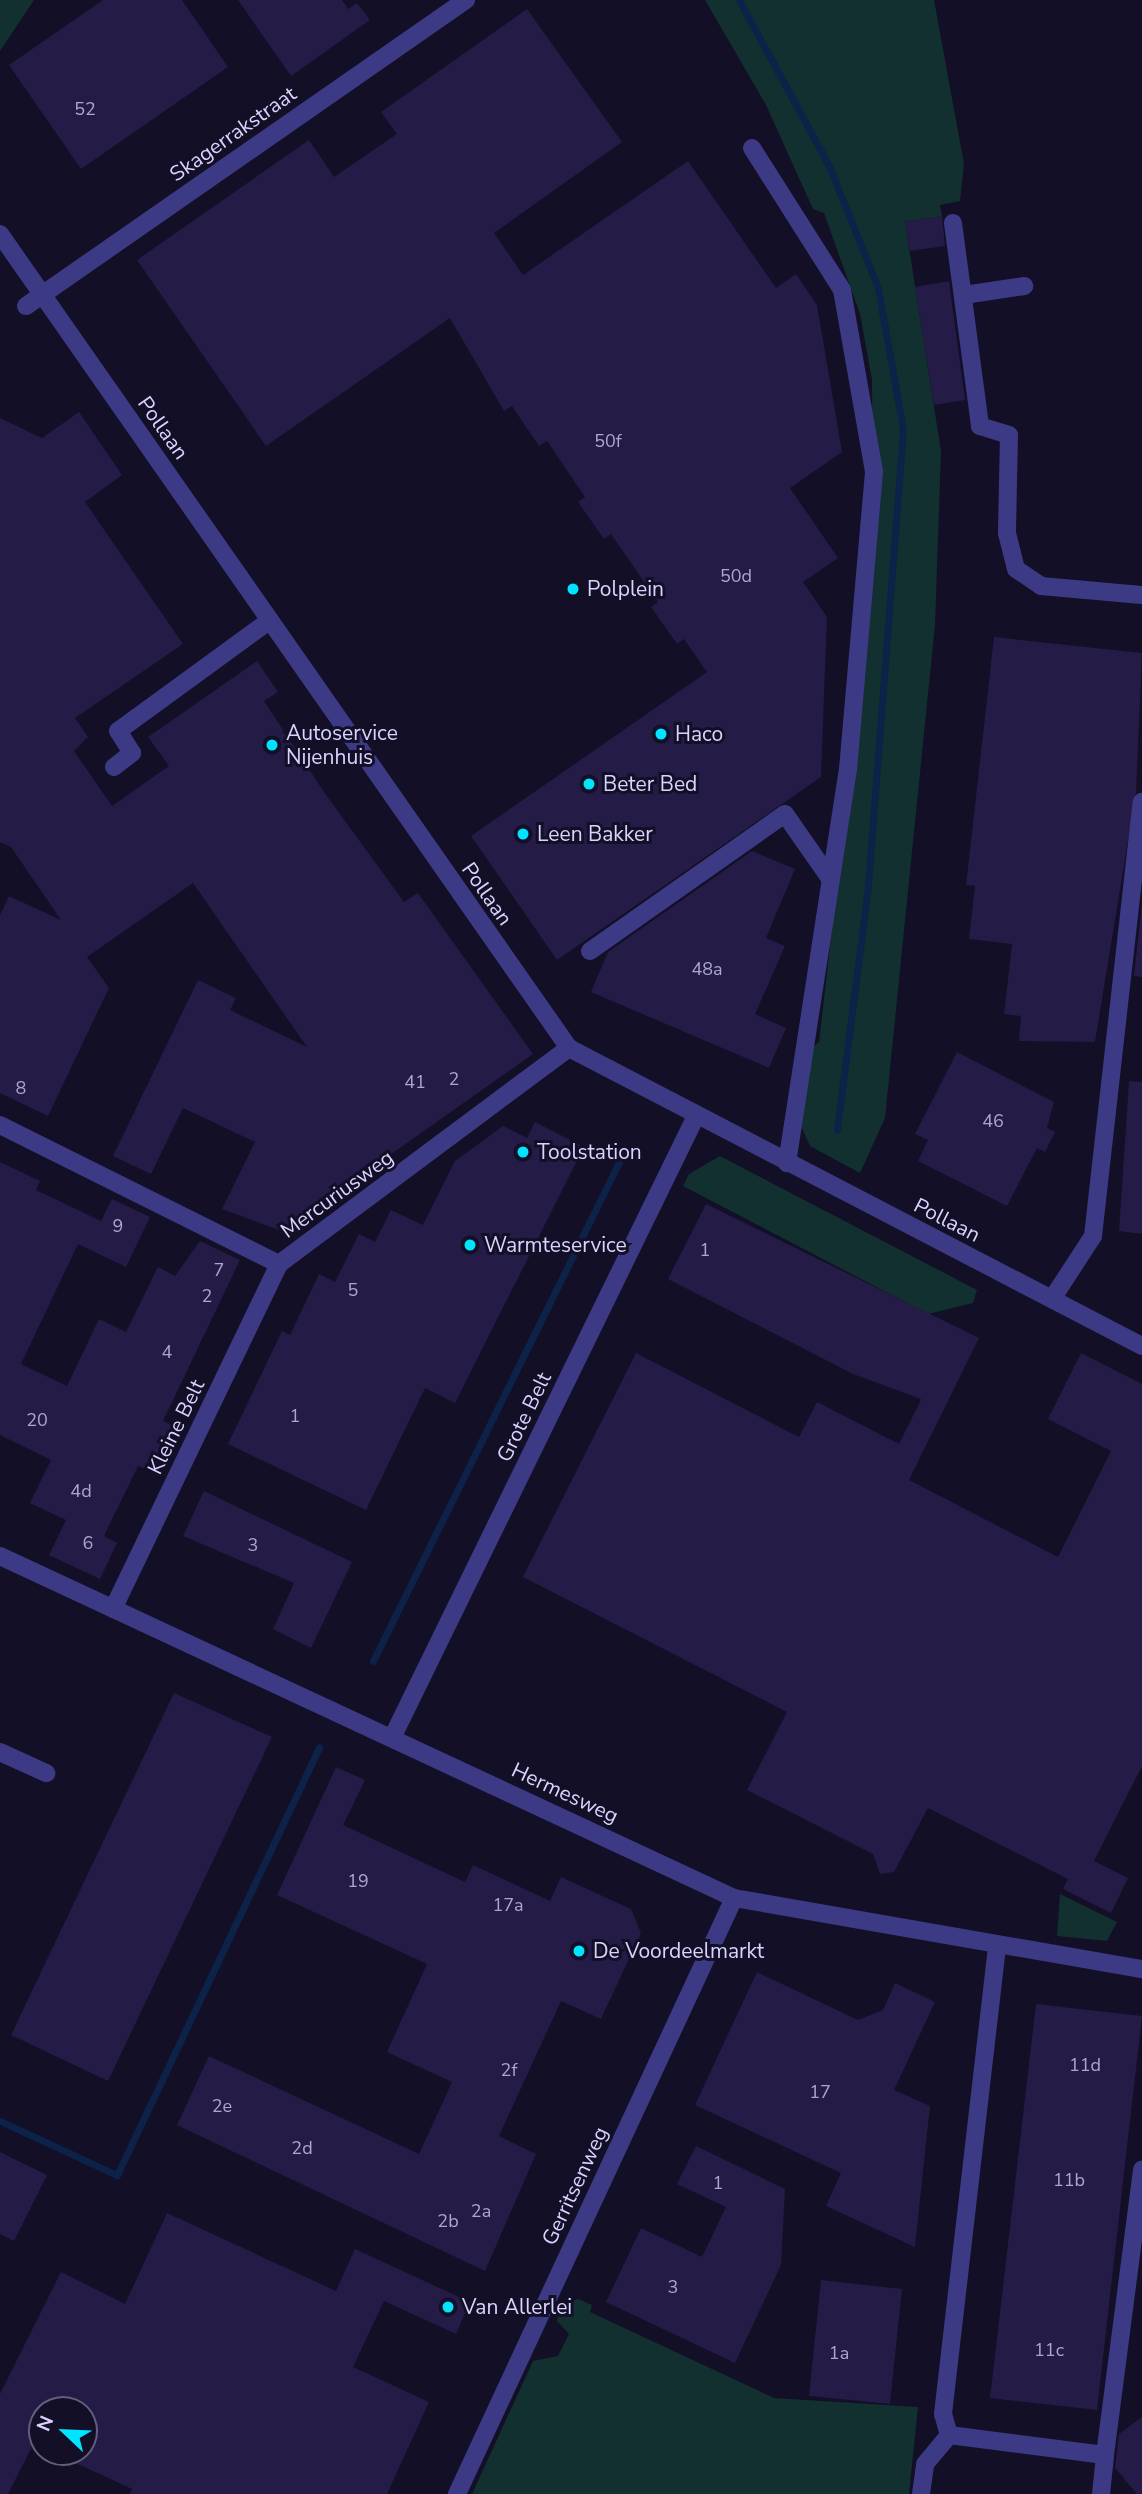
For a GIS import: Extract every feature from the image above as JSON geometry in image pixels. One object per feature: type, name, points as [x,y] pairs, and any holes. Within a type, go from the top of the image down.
[{"type":"street","name":"Skagerrakstraat","points":[[26,306],[466,0]]},
{"type":"street","points":[[752,148],[842,290],[874,472],[848,769],[787,1163]]},
{"type":"street","points":[[953,223],[979,426],[1009,435],[1007,533],[1016,569],[1041,586],[1142,596]]},
{"type":"street","name":"Pollaan","points":[[0,234],[569,1048],[1142,1346]]},
{"type":"street","points":[[964,295],[1024,286]]},
{"type":"street","points":[[114,767],[132,752],[118,731],[270,620]]},
{"type":"street","points":[[1052,1300],[1093,1236],[1142,802]]},
{"type":"street","points":[[590,951],[785,814],[831,880]]},
{"type":"street","name":"Mercuriusweg","points":[[0,1125],[279,1264],[569,1048]]},
{"type":"street","name":"Grote Belt","points":[[393,1738],[696,1116]]},
{"type":"street","name":"Kleine Belt","points":[[113,1609],[279,1264]]},
{"type":"street","name":"Hermesweg","points":[[0,1556],[734,1898],[997,1947],[1142,1969]]},
{"type":"street","points":[[0,1752],[46,1773]]},
{"type":"street","name":"Gerritsenweg","points":[[457,2494],[734,1898]]},
{"type":"street","points":[[950,2435],[943,2414],[997,1947]]},
{"type":"street","points":[[1101,2494],[1142,2169]]},
{"type":"street","points":[[950,2435],[1105,2455]]},
{"type":"street","points":[[921,2494],[925,2464],[950,2435]]},
{"type":"green space","points":[[0,0],[34,0],[0,51]]},
{"type":"green space","points":[[705,0],[934,0],[964,164],[960,201],[940,205],[942,216],[905,222],[941,451],[935,625],[885,1118],[860,1173],[810,1146],[801,1126],[811,1049],[819,1042],[873,575],[872,380],[860,314],[824,213],[813,209],[766,105]]},
{"type":"green space","points":[[720,1156],[977,1290],[973,1303],[928,1314],[683,1186],[689,1174]]},
{"type":"green space","points":[[1060,1894],[1117,1922],[1107,1941],[1057,1936]]},
{"type":"green space","points":[[578,2299],[592,2305],[590,2312],[774,2398],[918,2407],[909,2494],[472,2494],[533,2361],[558,2356],[569,2334],[557,2321],[559,2306]]},
{"type":"building","points":[[103,0],[182,0],[228,67],[81,169],[9,65]]},
{"type":"building","points":[[238,0],[342,0],[348,9],[357,3],[370,20],[291,76]]},
{"type":"building","points":[[527,9],[622,142],[494,233],[523,275],[688,161],[776,288],[796,274],[817,305],[842,452],[790,488],[838,558],[803,582],[827,617],[821,777],[557,960],[471,836],[707,672],[684,639],[677,644],[651,607],[658,602],[611,534],[604,539],[578,502],[585,497],[547,441],[539,446],[512,406],[504,411],[450,318],[266,446],[137,260],[309,140],[334,177],[397,134],[381,112]]},
{"type":"building","points":[[942,216],[945,246],[910,251],[905,222]]},
{"type":"building","points":[[949,281],[965,400],[934,405],[915,287]]},
{"type":"building","points":[[79,412],[122,475],[85,502],[183,644],[75,718],[88,737],[74,751],[112,806],[169,766],[148,737],[257,661],[278,692],[264,701],[324,792],[404,902],[418,893],[533,1054],[282,1231],[222,1209],[255,1142],[183,1108],[151,1174],[113,1156],[198,980],[236,998],[230,1010],[307,1047],[193,883],[87,957],[109,988],[48,1116],[0,1093],[0,915],[9,896],[61,920],[11,847],[0,842],[0,418],[42,438]]},
{"type":"building","points":[[994,637],[1142,653],[1136,792],[1095,1042],[1019,1041],[1021,1016],[1004,1014],[1012,944],[969,939],[975,886],[966,885]]},
{"type":"building","points":[[752,851],[795,869],[766,938],[785,946],[755,1014],[786,1028],[769,1068],[591,992],[608,952]]},
{"type":"building","points":[[1142,903],[1142,977],[1134,976]]},
{"type":"building","points":[[957,1052],[1054,1102],[1047,1128],[1055,1132],[1045,1152],[1037,1148],[1007,1206],[918,1161],[928,1140],[915,1134]]},
{"type":"building","points":[[1129,1081],[1142,1082],[1142,1234],[1119,1231]]},
{"type":"building","points":[[535,1122],[584,1147],[455,1403],[425,1388],[366,1510],[228,1444],[282,1331],[290,1335],[319,1274],[335,1282],[359,1234],[375,1242],[391,1210],[423,1225],[455,1161],[503,1126],[527,1138]]},
{"type":"building","points":[[0,1162],[40,1181],[36,1190],[101,1221],[112,1199],[150,1217],[126,1267],[78,1244],[21,1364],[67,1386],[99,1319],[126,1332],[158,1267],[175,1276],[200,1241],[240,1260],[163,1421],[172,1425],[150,1471],[138,1466],[104,1536],[117,1543],[100,1579],[49,1555],[66,1520],[30,1503],[51,1460],[0,1435]]},
{"type":"building","points":[[706,1204],[979,1338],[909,1480],[1058,1557],[1111,1451],[1048,1419],[1081,1353],[1142,1384],[1142,1766],[1094,1861],[1128,1878],[1111,1913],[1063,1889],[1068,1879],[928,1808],[894,1872],[880,1874],[873,1854],[747,1790],[787,1712],[523,1577],[636,1353],[799,1437],[817,1402],[899,1444],[919,1404],[921,1399],[853,1374],[668,1279]]},
{"type":"building","points":[[204,1491],[352,1562],[311,1648],[273,1629],[294,1583],[183,1536]]},
{"type":"building","points":[[174,1693],[272,1737],[108,2081],[11,2035]]},
{"type":"building","points":[[336,1767],[365,1780],[343,1825],[465,1882],[473,1865],[550,1901],[561,1877],[631,1909],[641,1933],[601,2019],[561,2001],[499,2136],[536,2154],[485,2271],[177,2125],[209,2056],[419,2154],[452,2082],[387,2052],[427,1964],[277,1895]]},
{"type":"building","points":[[757,1972],[858,2020],[883,2010],[895,1983],[935,2002],[894,2090],[930,2106],[915,2247],[826,2206],[841,2173],[695,2105]]},
{"type":"building","points":[[1036,2004],[1142,2016],[1097,2410],[990,2398]]},
{"type":"building","points":[[696,2146],[785,2189],[781,2265],[735,2363],[606,2302],[641,2228],[702,2257],[726,2207],[677,2184]]},
{"type":"building","points":[[0,2152],[47,2175],[14,2241],[0,2234]]},
{"type":"building","points":[[167,2213],[336,2291],[355,2249],[470,2302],[456,2334],[384,2301],[353,2367],[429,2402],[387,2494],[130,2494],[132,2489],[82,2466],[98,2466],[98,2396],[28,2396],[28,2455],[8,2494],[0,2494],[0,2394],[61,2272],[125,2304]]},
{"type":"building","points":[[821,2280],[902,2289],[890,2404],[809,2396]]},
{"type":"building","points":[[1142,2417],[1142,2494],[1137,2494],[1115,2468],[1119,2434]]},
{"type":"waterway","points":[[739,0],[829,166],[878,288],[903,430],[868,887],[837,1130]]},
{"type":"waterway","points":[[373,1661],[623,1154]]},
{"type":"waterway","points":[[0,2121],[117,2175],[319,1747]]},
{"type":"place","name":"Polplein","points":[[573,589]]},
{"type":"place","name":"Haco","points":[[661,734]]},
{"type":"place","name":"Autoservice Nijenhuis","points":[[272,745]]},
{"type":"place","name":"Beter Bed","points":[[589,784]]},
{"type":"place","name":"Leen Bakker","points":[[523,834]]},
{"type":"place","name":"Toolstation","points":[[523,1152]]},
{"type":"place","name":"Warmteservice","points":[[470,1245]]},
{"type":"place","name":"De Voordeelmarkt","points":[[579,1951]]},
{"type":"place","name":"Van Allerlei","points":[[448,2307]]}]
